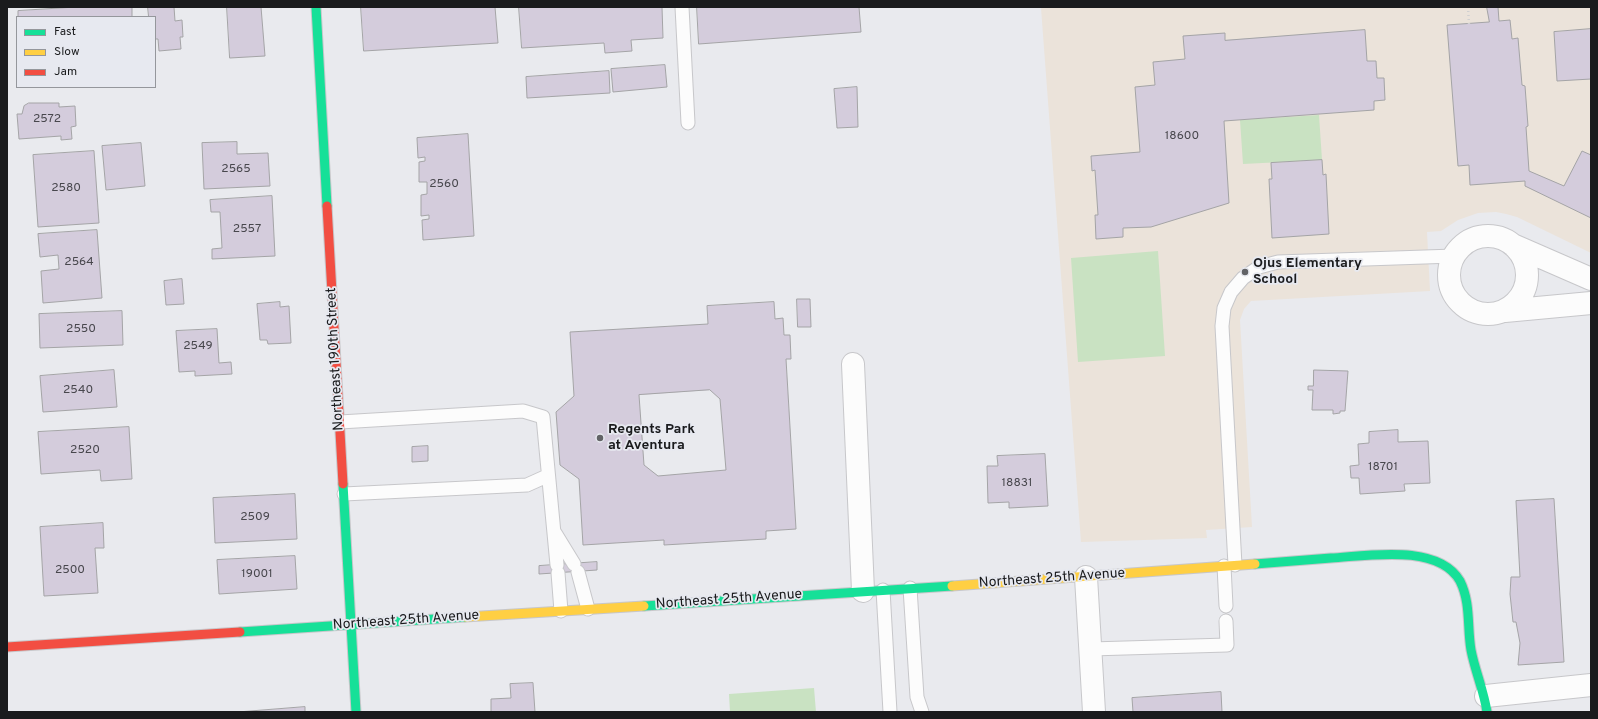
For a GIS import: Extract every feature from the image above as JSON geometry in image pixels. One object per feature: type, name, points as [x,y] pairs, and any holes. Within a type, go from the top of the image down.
[{"type":"street","name":"Northeast 190th Street","points":[[316,7],[356,712]]},
{"type":"street","points":[[1591,279],[1513,245],[1501,238],[1488,236],[1474,238],[1463,245],[1454,256],[1450,267],[1449,280],[1452,292],[1459,302],[1469,310],[1481,314],[1591,303]]},
{"type":"street","points":[[1505,311],[1516,304],[1523,293],[1527,280],[1526,266],[1522,254],[1513,245]]},
{"type":"street","points":[[853,364],[873,590]]},
{"type":"street","name":"Northeast 25th Avenue","points":[[7,647],[1086,577],[1388,554],[1425,557],[1448,568],[1460,581],[1464,592],[1471,649],[1486,704]]},
{"type":"street","points":[[1086,577],[1094,712]]},
{"type":"street","points":[[1486,704],[1591,685]]},
{"type":"lane","points":[[682,7],[688,123]]},
{"type":"lane","points":[[1226,606],[1230,566],[1222,326],[1224,308],[1231,292],[1243,278],[1259,267],[1278,262],[1454,256]]},
{"type":"lane","points":[[340,422],[523,410],[543,417],[561,611]]},
{"type":"lane","points":[[344,494],[527,485],[548,476]]},
{"type":"lane","points":[[554,532],[576,568],[588,609]]},
{"type":"lane","points":[[910,588],[917,697],[922,712]]},
{"type":"lane","points":[[873,590],[890,712]]},
{"type":"lane","points":[[1091,649],[1227,645],[1226,621]]},
{"type":"path","points":[[1468,7],[1469,24]]},
{"type":"shaded area","name":"Ojus Elementary School","points":[[1591,7],[1591,253],[1517,217],[1496,212],[1478,213],[1458,220],[1441,231],[1427,232],[1430,291],[1251,301],[1244,309],[1240,320],[1252,527],[1206,530],[1207,538],[1081,542],[1041,8]]},
{"type":"green space","points":[[1319,115],[1322,160],[1243,164],[1240,120]]},
{"type":"green space","points":[[1158,251],[1165,356],[1078,362],[1071,258]]},
{"type":"green space","points":[[814,688],[816,712],[730,712],[729,694]]},
{"type":"building","points":[[76,7],[132,7],[132,16],[18,16],[18,11]]},
{"type":"building","points":[[148,7],[174,7],[175,21],[182,20],[183,37],[180,37],[181,49],[159,51],[158,39],[156,39],[156,16],[149,16]]},
{"type":"building","points":[[227,7],[261,7],[265,56],[230,58]]},
{"type":"building","points":[[361,7],[495,7],[498,43],[364,51]]},
{"type":"building","points":[[519,7],[662,7],[663,38],[631,40],[632,51],[605,53],[604,43],[522,48]]},
{"type":"building","points":[[697,7],[859,7],[861,32],[699,44]]},
{"type":"building","points":[[1487,7],[1498,7],[1499,21],[1510,20],[1512,39],[1518,38],[1522,85],[1525,86],[1529,171],[1564,186],[1582,151],[1591,155],[1591,218],[1525,186],[1525,181],[1470,185],[1469,165],[1458,166],[1447,25],[1489,22]]},
{"type":"building","points":[[1591,29],[1591,79],[1557,81],[1554,32]]},
{"type":"building","points":[[1365,30],[1367,61],[1376,61],[1377,78],[1384,78],[1385,100],[1374,101],[1374,110],[1224,121],[1229,203],[1151,227],[1123,228],[1123,237],[1096,239],[1095,215],[1098,215],[1095,170],[1092,171],[1091,156],[1140,152],[1135,87],[1155,85],[1153,62],[1185,59],[1183,36],[1225,33],[1225,40]]},
{"type":"building","points":[[665,65],[667,87],[613,92],[611,69]]},
{"type":"building","points":[[609,71],[610,93],[527,98],[526,77]]},
{"type":"building","points":[[857,87],[858,127],[837,128],[834,89]]},
{"type":"building","points":[[29,103],[59,103],[59,107],[75,106],[76,126],[71,127],[72,139],[61,140],[61,136],[19,139],[17,114],[22,114],[24,106]]},
{"type":"building","points":[[468,134],[474,236],[423,240],[422,220],[429,219],[429,215],[421,216],[421,195],[427,194],[427,182],[419,182],[419,162],[425,161],[425,157],[418,158],[417,138]]},
{"type":"building","points":[[237,142],[237,154],[268,153],[270,186],[204,189],[202,143]]},
{"type":"building","points":[[141,143],[145,186],[106,190],[102,146]]},
{"type":"building","points":[[94,151],[99,223],[38,227],[33,155]]},
{"type":"building","points":[[1322,160],[1323,175],[1326,174],[1329,234],[1272,238],[1269,179],[1272,179],[1271,163]]},
{"type":"building","points":[[272,196],[275,256],[212,259],[212,249],[222,248],[220,212],[211,212],[210,200]]},
{"type":"building","points":[[97,230],[102,298],[43,303],[41,271],[59,269],[58,255],[40,257],[38,234]]},
{"type":"building","points":[[182,279],[184,304],[166,305],[164,281]]},
{"type":"building","points":[[797,299],[810,299],[811,327],[798,327]]},
{"type":"building","points":[[280,302],[280,307],[289,306],[291,343],[268,344],[267,340],[260,340],[257,304]]},
{"type":"building","name":"Regents Park at Aventura","points":[[774,302],[775,319],[783,318],[784,335],[790,335],[791,359],[786,359],[796,529],[766,531],[766,539],[664,545],[664,540],[583,545],[579,479],[560,465],[556,412],[574,396],[570,332],[708,324],[707,306]],"holes":[[[710,390],[720,399],[726,470],[658,476],[644,465],[639,395]]]},
{"type":"building","points":[[122,311],[123,345],[40,348],[39,314]]},
{"type":"building","points":[[217,329],[219,363],[231,362],[232,374],[195,376],[195,371],[179,372],[176,331]]},
{"type":"building","points":[[114,370],[117,407],[43,412],[40,376]]},
{"type":"building","points":[[1314,370],[1348,371],[1345,411],[1340,411],[1340,413],[1333,414],[1333,410],[1312,410],[1313,390],[1308,390],[1308,386],[1313,386]]},
{"type":"building","points":[[129,427],[132,479],[101,481],[100,470],[41,474],[38,432]]},
{"type":"building","points":[[1398,430],[1398,442],[1428,441],[1430,483],[1404,484],[1405,491],[1360,494],[1359,478],[1351,478],[1350,466],[1359,465],[1358,444],[1369,443],[1369,432]]},
{"type":"building","points":[[428,446],[428,461],[412,462],[412,447]]},
{"type":"building","points":[[1045,454],[1048,506],[1009,508],[1009,502],[988,503],[987,466],[998,466],[997,456]]},
{"type":"building","points":[[295,494],[297,539],[215,543],[213,498]]},
{"type":"building","points":[[1554,499],[1564,662],[1518,665],[1520,643],[1516,622],[1513,622],[1510,594],[1511,577],[1520,577],[1516,501]]},
{"type":"building","points":[[103,523],[104,548],[95,548],[98,593],[44,596],[40,527]]},
{"type":"building","points":[[295,556],[297,589],[219,594],[217,560]]},
{"type":"building","points":[[597,562],[597,570],[539,574],[539,566]]},
{"type":"building","points":[[533,683],[535,712],[491,712],[491,699],[511,698],[510,684]]},
{"type":"building","points":[[1221,692],[1222,712],[1133,712],[1132,698]]},
{"type":"building","points":[[305,707],[305,712],[238,712]]},
{"type":"traffic: fast","points":[[316,7],[327,206]]},
{"type":"traffic: fast","points":[[343,484],[356,712]]},
{"type":"traffic: fast","points":[[1255,564],[1363,555],[1401,554],[1419,556],[1436,561],[1450,569],[1460,581],[1466,598],[1471,650],[1487,712]]},
{"type":"traffic: fast","points":[[644,606],[952,586]]},
{"type":"traffic: fast","points":[[240,632],[465,617]]},
{"type":"traffic: slow","points":[[952,586],[1255,564]]},
{"type":"traffic: slow","points":[[465,617],[644,606]]},
{"type":"traffic: jam","points":[[327,206],[343,484]]},
{"type":"traffic: jam","points":[[7,647],[240,632]]},
{"type":"place","name":"Ojus Elementary School","points":[[1245,272]]},
{"type":"place","name":"Regents Park at Aventura","points":[[600,438]]}]
